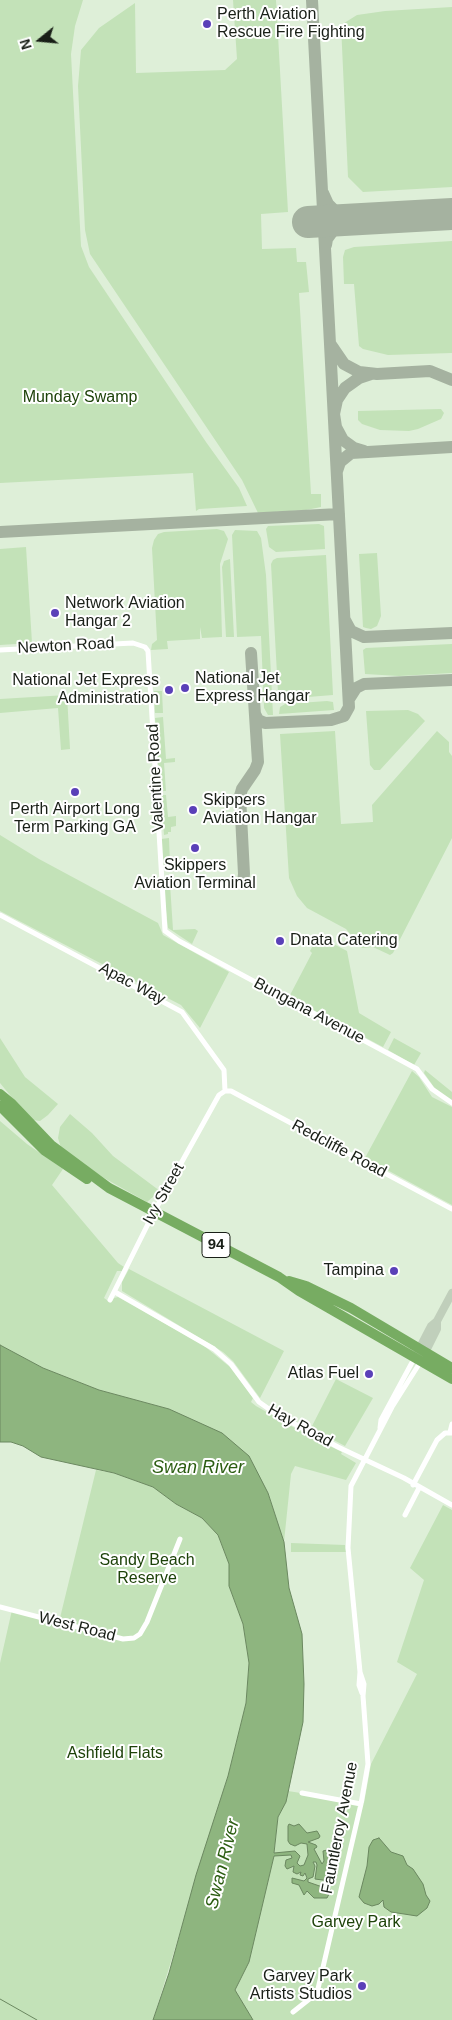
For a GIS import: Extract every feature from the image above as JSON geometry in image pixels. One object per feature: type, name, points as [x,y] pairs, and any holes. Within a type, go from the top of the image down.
[{"type":"highway","name":"94","points":[[0,1087],[12,1103],[51,1145],[108,1188]]},
{"type":"highway","points":[[0,1094],[12,1103]]},
{"type":"highway","name":"94","points":[[0,1106],[32,1140],[86,1179],[108,1188],[279,1277],[306,1286],[351,1308],[452,1379]]},
{"type":"highway","points":[[0,1116],[32,1140]]},
{"type":"highway","name":"94","points":[[420,1355],[452,1368]]},
{"type":"main road","name":"Fauntleroy Avenue","points":[[420,1355],[432,1326],[437,1321],[452,1293]]},
{"type":"street","name":"Newton Road","points":[[0,650],[133,643]]},
{"type":"street","name":"Valentine Road","points":[[133,643],[140,644],[148,651],[163,924]]},
{"type":"street","name":"Apac Way","points":[[0,915],[182,1012],[224,1070],[225,1091]]},
{"type":"street","name":"Bungana Avenue","points":[[163,924],[165,931],[174,938],[417,1069],[432,1089],[452,1103]]},
{"type":"street","name":"Redcliffe Road","points":[[225,1091],[231,1091],[452,1209]]},
{"type":"street","name":"Ivy Street","points":[[110,1300],[154,1212],[219,1095],[225,1091]]},
{"type":"street","name":"Hay Road","points":[[115,1292],[214,1349],[238,1372],[259,1402],[276,1414],[404,1478],[452,1505]]},
{"type":"street","name":"Fauntleroy Avenue","points":[[293,2012],[317,1993],[361,1804],[368,1764],[363,1696],[359,1685],[360,1672],[348,1548],[351,1486],[379,1430],[381,1420],[420,1355]]},
{"type":"street","points":[[414,1485],[437,1440],[440,1436],[451,1432],[452,1424]]},
{"type":"street","points":[[405,1515],[419,1488]]},
{"type":"street","name":"West Road","points":[[0,1607],[123,1639],[134,1638],[140,1634],[147,1622],[180,1539]]},
{"type":"street","points":[[302,1793],[361,1804]]},
{"type":"green space","name":"Munday Swamp","points":[[0,0],[83,0],[75,26],[71,54],[81,246],[89,267],[239,488],[247,506],[199,509],[196,511],[193,473],[0,483]]},
{"type":"green space","points":[[233,0],[276,0],[288,212],[261,214],[262,249],[296,248],[297,262],[306,262],[309,292],[299,293],[311,494],[321,494],[321,507],[306,510],[258,513],[242,480],[90,254],[85,230],[78,86],[81,50],[99,28],[135,3],[136,73],[225,70],[237,59]]},
{"type":"green space","points":[[452,7],[452,187],[363,192],[348,177],[341,25],[357,15],[385,11]]},
{"type":"green space","points":[[452,241],[452,353],[388,355],[363,349],[359,346],[354,284],[344,284],[343,257],[345,250],[354,247]]},
{"type":"green space","points":[[441,409],[444,413],[441,419],[409,431],[380,430],[362,424],[358,420],[358,411]]},
{"type":"green space","points":[[319,524],[324,526],[325,549],[276,552],[269,547],[266,529],[268,526]]},
{"type":"green space","points":[[217,529],[224,531],[228,539],[220,564],[222,637],[202,638],[200,627],[200,639],[167,641],[168,649],[151,650],[152,644],[157,640],[152,548],[154,540],[158,534],[164,532]]},
{"type":"green space","points":[[235,530],[257,531],[261,538],[266,575],[273,715],[268,715],[264,708],[261,636],[237,637],[232,535]]},
{"type":"green space","points":[[26,547],[32,643],[0,645],[0,549]]},
{"type":"green space","points":[[377,553],[381,616],[377,626],[371,629],[363,627],[359,554]]},
{"type":"green space","points":[[326,555],[333,695],[283,699],[278,693],[271,564],[277,558]]},
{"type":"green space","points":[[230,559],[234,637],[226,637],[222,567],[224,561]]},
{"type":"green space","points":[[452,644],[452,673],[399,676],[365,674],[363,650],[366,648]]},
{"type":"green space","points":[[154,691],[162,691],[163,713],[155,713]]},
{"type":"green space","points":[[67,695],[70,749],[61,750],[58,708],[0,713],[0,699]]},
{"type":"green space","points":[[333,702],[334,710],[279,714],[280,707],[285,704]]},
{"type":"green space","points":[[408,710],[418,714],[425,721],[380,770],[374,770],[370,765],[366,711]]},
{"type":"green space","points":[[163,717],[166,759],[175,758],[175,762],[164,763],[166,791],[160,791],[155,718]]},
{"type":"green space","points":[[335,731],[341,824],[373,822],[372,805],[437,731],[449,742],[449,752],[452,756],[452,838],[393,953],[390,955],[373,947],[362,948],[346,929],[307,908],[297,896],[289,878],[280,734]]},
{"type":"green space","points":[[161,795],[166,795],[168,817],[176,816],[176,826],[171,827],[171,832],[164,835]]},
{"type":"green space","points":[[0,835],[39,859],[158,923],[163,935],[229,972],[200,1028],[181,1005],[0,911]]},
{"type":"green space","points":[[169,838],[170,864],[163,865],[161,839]]},
{"type":"green space","points":[[163,884],[170,884],[173,930],[195,929],[198,931],[192,944],[168,928]]},
{"type":"green space","points":[[318,936],[347,951],[359,1013],[391,1032],[383,1047],[289,997],[312,953],[310,951]]},
{"type":"green space","points":[[0,1038],[25,1077],[58,1104],[40,1121],[28,1117],[0,1083]]},
{"type":"green space","points":[[394,1038],[421,1053],[414,1065],[388,1050]]},
{"type":"green space","points":[[425,1070],[452,1092],[452,1101],[436,1090],[424,1073]]},
{"type":"green space","points":[[412,1071],[419,1077],[432,1097],[452,1107],[452,1205],[365,1158]]},
{"type":"green space","points":[[70,1114],[92,1133],[113,1156],[160,1191],[147,1202],[104,1178],[61,1148],[58,1138],[60,1127]]},
{"type":"green space","points":[[0,1121],[27,1144],[63,1169],[52,1185],[118,1263],[124,1267],[122,1271],[117,1271],[104,1298],[111,1303],[114,1298],[118,1297],[203,1345],[230,1367],[253,1398],[251,1402],[256,1406],[307,1435],[342,1452],[341,1454],[356,1463],[346,1480],[295,1466],[291,1474],[284,1542],[268,1493],[169,1409],[99,1390],[43,1368],[0,1345]]},
{"type":"green space","points":[[129,1269],[284,1351],[260,1398],[233,1361],[223,1352],[122,1291],[122,1282]]},
{"type":"green space","points":[[336,1379],[373,1398],[345,1446],[311,1428]]},
{"type":"green space","name":"Ashfield Flats","points":[[96,1470],[114,1473],[153,1487],[176,1504],[202,1518],[218,1535],[229,1564],[229,1586],[243,1624],[249,1663],[246,1703],[228,1776],[153,2020],[0,2020],[0,1663],[12,1610],[59,1622]]},
{"type":"green space","name":"Garvey Park","points":[[443,1505],[452,1510],[452,2020],[253,2020],[235,1990],[249,1961],[274,1856],[278,1817],[286,1802],[288,1791],[364,1803],[371,1764],[417,1674],[397,1662],[424,1580],[410,1568]]},
{"type":"green space","points":[[291,1543],[345,1545],[346,1552],[291,1552]]},
{"type":"water","name":"Swan River","points":[[0,1345],[43,1368],[99,1390],[169,1409],[222,1433],[249,1456],[268,1493],[284,1542],[289,1588],[302,1634],[304,1684],[303,1722],[286,1802],[278,1817],[274,1853],[295,1851],[300,1856],[297,1863],[300,1866],[304,1865],[308,1855],[307,1844],[301,1843],[295,1846],[288,1841],[289,1824],[294,1826],[299,1824],[307,1833],[317,1831],[320,1836],[319,1838],[308,1842],[316,1845],[317,1847],[314,1849],[322,1864],[324,1861],[323,1851],[327,1850],[336,1873],[330,1881],[315,1879],[317,1865],[316,1862],[313,1862],[315,1866],[313,1877],[308,1879],[308,1882],[331,1890],[327,1898],[314,1898],[307,1891],[304,1895],[299,1885],[292,1883],[292,1878],[304,1881],[307,1878],[305,1873],[303,1876],[300,1875],[301,1872],[297,1874],[293,1872],[294,1866],[287,1869],[285,1866],[286,1860],[292,1858],[291,1855],[274,1856],[249,1962],[235,1990],[253,2020],[153,2020],[169,1973],[196,1875],[228,1776],[246,1703],[249,1663],[243,1624],[229,1586],[229,1564],[218,1535],[202,1518],[176,1504],[153,1487],[114,1473],[41,1457],[23,1446],[11,1442],[0,1442]]},
{"type":"water","points":[[379,1838],[391,1852],[403,1856],[407,1865],[413,1869],[423,1884],[430,1901],[427,1908],[417,1916],[391,1912],[384,1907],[383,1900],[379,1904],[372,1906],[364,1903],[359,1897],[367,1866],[369,1847],[373,1840]]},
{"type":"waterway","points":[[0,1999],[37,2020]]},
{"type":"taxiway","points":[[255,714],[258,720],[265,723],[331,720],[344,716],[349,707],[312,0]]},
{"type":"taxiway","points":[[323,193],[328,204],[337,213],[361,219]]},
{"type":"taxiway","points":[[326,245],[327,239],[335,228],[356,220]]},
{"type":"taxiway","points":[[331,345],[344,364],[359,372],[377,374],[430,371],[452,380]]},
{"type":"taxiway","points":[[364,451],[354,448],[343,440],[336,427],[334,414],[337,400],[345,388],[359,378],[371,374]]},
{"type":"taxiway","points":[[337,471],[340,462],[351,453],[452,447]]},
{"type":"taxiway","points":[[0,532],[339,514]]},
{"type":"taxiway","points":[[345,620],[351,631],[364,637],[452,633]]},
{"type":"taxiway","points":[[243,883],[240,796],[242,789],[258,762],[251,653]]},
{"type":"taxiway","points":[[349,699],[356,688],[364,684],[452,680]]},
{"type":"runway","points":[[308,222],[452,214]]},
{"type":"place","name":"Perth Aviation Rescue Fire Fighting","points":[[207,24]]},
{"type":"place","name":"Network Aviation Hangar 2","points":[[55,613]]},
{"type":"place","name":"National Jet Express Hangar","points":[[185,688]]},
{"type":"place","name":"National Jet Express Administration","points":[[169,690]]},
{"type":"place","name":"Perth Airport Long Term Parking GA","points":[[75,792]]},
{"type":"place","name":"Skippers Aviation Hangar","points":[[193,810]]},
{"type":"place","name":"Skippers Aviation Terminal","points":[[195,848]]},
{"type":"place","name":"Dnata Catering","points":[[280,941]]},
{"type":"place","name":"Tampina","points":[[394,1271]]},
{"type":"place","name":"Atlas Fuel","points":[[369,1374]]},
{"type":"place","name":"Garvey Park Artists Studios","points":[[362,1986]]},
{"type":"park label","name":"Sandy Beach Reserve","points":[[147,1570]]}]
